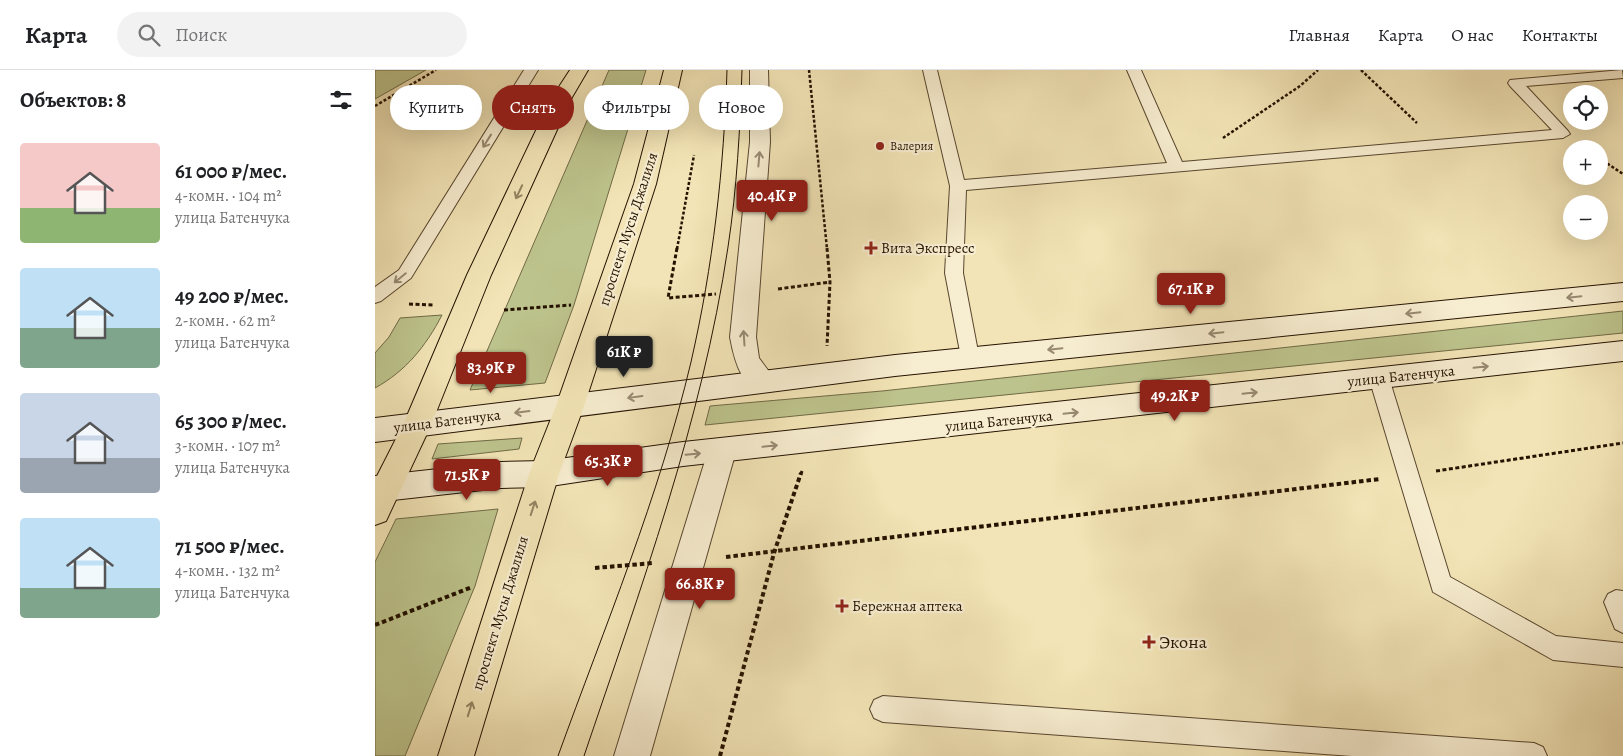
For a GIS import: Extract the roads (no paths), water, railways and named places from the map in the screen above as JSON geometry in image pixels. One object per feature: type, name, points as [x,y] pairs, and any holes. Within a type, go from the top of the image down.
[{"type":"main road","points":[[379,496],[417,424],[479,275],[561,99],[579,70]]},
{"type":"main road","name":"проспект Мусы Джалиля","points":[[456,756],[544,474],[570,406],[645,184],[673,70]]},
{"type":"main road","points":[[759,70],[761,142],[743,337],[747,361],[763,381]]},
{"type":"main road","name":"улица Батенчука","points":[[375,430],[970,357],[1623,292]]},
{"type":"main road","name":"улица Батенчука","points":[[379,496],[501,475],[544,474],[665,457],[1623,351]]},
{"type":"main road","points":[[632,756],[721,451]]},
{"type":"lane","points":[[375,296],[405,274],[531,70]]},
{"type":"lane","points":[[930,70],[958,186],[954,273],[970,357]]},
{"type":"lane","points":[[1133,70],[1177,168]]},
{"type":"lane","points":[[958,186],[1563,134],[1515,83],[1623,74]]},
{"type":"lane","points":[[1379,378],[1441,584],[1553,648],[1623,655]]},
{"type":"lane","points":[[1623,602],[1616,602],[1623,621]]},
{"type":"lane","points":[[883,709],[1385,751],[1534,756]]},
{"type":"tram line","points":[[558,756],[647,512],[678,412],[691,362],[699,326],[716,217],[723,144],[727,70]]},
{"type":"tram line","points":[[584,756],[667,505],[686,441],[717,312],[734,203],[742,70]]},
{"type":"place","name":"Валерия","points":[[880,146]]},
{"type":"place","name":"Вита Экспресс","points":[[871,248]]},
{"type":"place","name":"Бережная аптека","points":[[842,606]]},
{"type":"place","name":"Экона","points":[[1149,642]]}]
